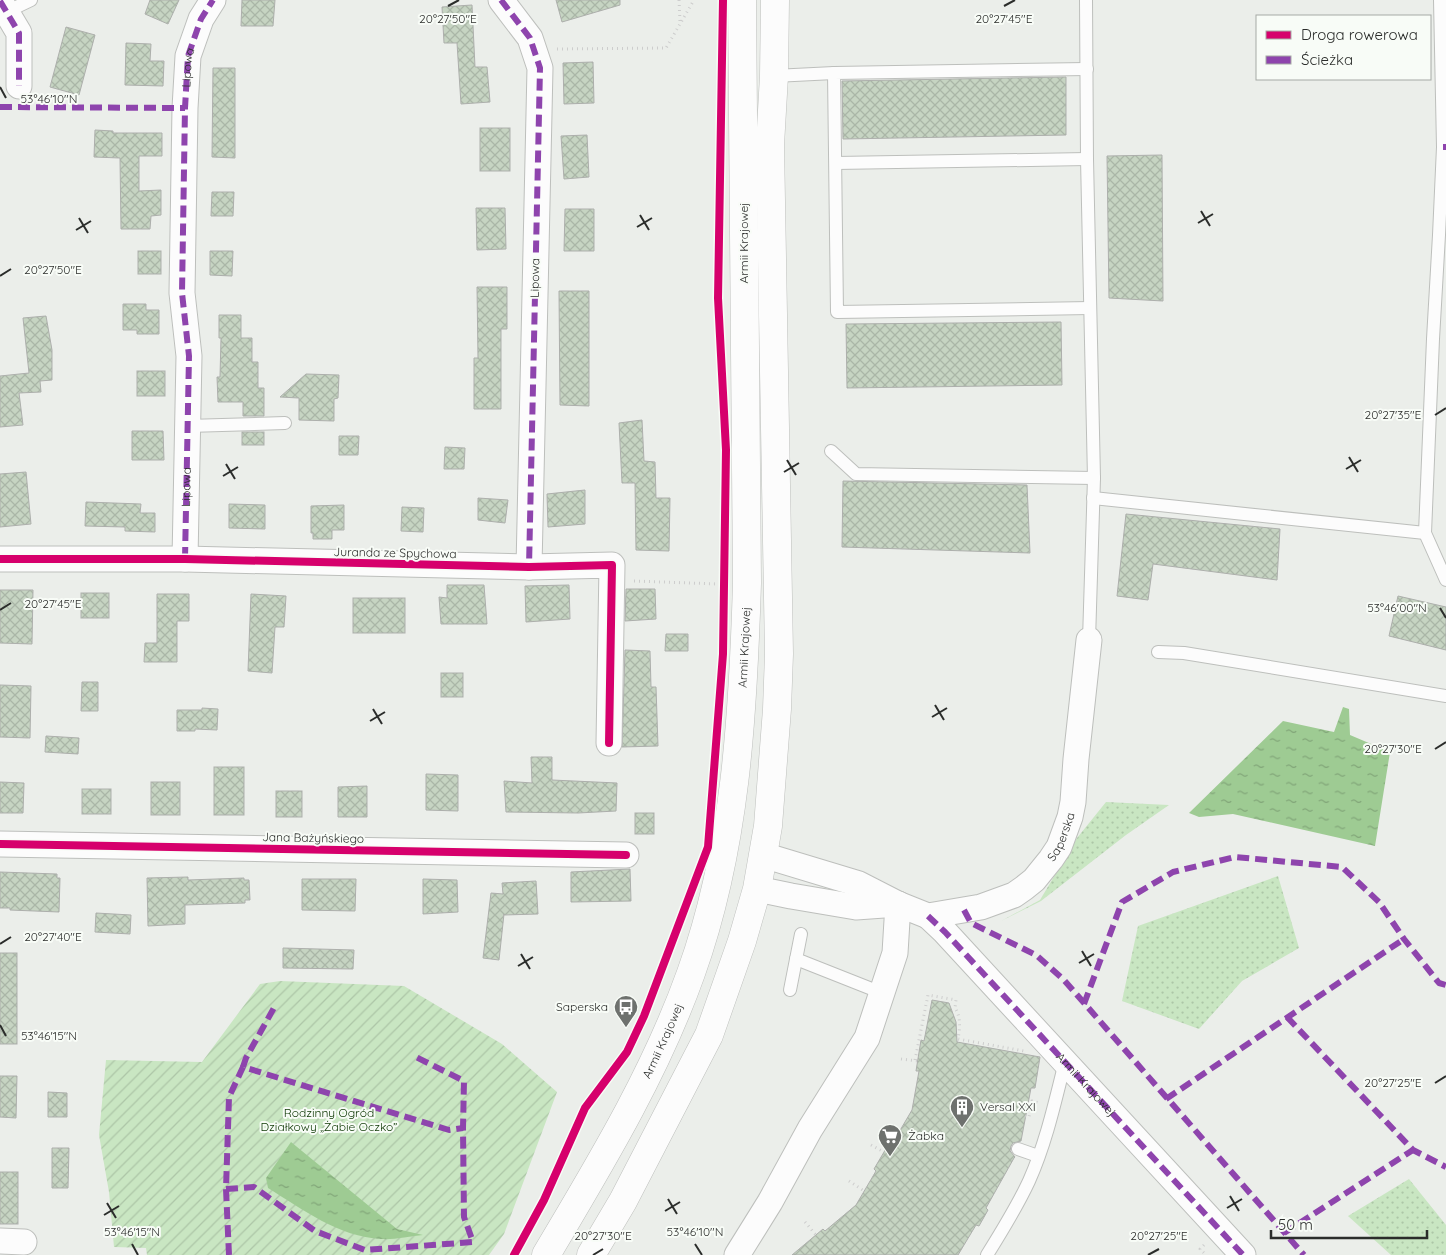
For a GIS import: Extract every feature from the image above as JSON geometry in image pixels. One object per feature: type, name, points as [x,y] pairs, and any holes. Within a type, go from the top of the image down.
[{"type":"main road","name":"Armii Krajowej","points":[[546,1255],[629,1112],[661,1048],[692,971],[706,925],[721,863],[735,779],[744,672],[747,583],[742,0]]},
{"type":"main road","points":[[591,1255],[623,1201],[709,1035],[742,941],[757,889],[763,855],[771,798],[779,654],[770,145],[774,76],[775,0]]},
{"type":"main road","points":[[721,863],[763,855]]},
{"type":"main road","points":[[721,863],[757,889]]},
{"type":"street","name":"Lipowa","points":[[185,559],[189,356],[182,292],[185,99],[188,56],[201,20],[213,0]]},
{"type":"street","name":"Lipowa","points":[[501,0],[530,38],[540,68],[529,567]]},
{"type":"street","points":[[3,6],[19,33],[19,86]]},
{"type":"street","name":"Juranda ze Spychowa","points":[[0,559],[185,559],[529,567],[612,565],[613,580]]},
{"type":"street","points":[[609,743],[613,580]]},
{"type":"street","name":"Saperska","points":[[928,916],[981,907],[1014,895],[1034,880],[1059,847],[1070,817],[1073,802],[1089,640]]},
{"type":"street","name":"Jana Bażyńskiego","points":[[0,844],[626,855]]},
{"type":"street","points":[[763,855],[859,884],[898,904],[928,916]]},
{"type":"street","points":[[757,889],[856,907],[898,904]]},
{"type":"street","points":[[737,1255],[770,1202],[810,1129],[867,1038],[895,953],[898,904]]},
{"type":"street","name":"Armii Krajowej","points":[[928,916],[945,932],[1242,1255]]},
{"type":"lane","points":[[3,6],[31,0]]},
{"type":"lane","points":[[1086,0],[1087,160],[1094,478],[1089,640]]},
{"type":"lane","points":[[1440,0],[1443,147],[1425,534],[1446,580]]},
{"type":"lane","points":[[774,76],[834,73],[1087,69]]},
{"type":"lane","points":[[834,73],[838,312],[1090,308]]},
{"type":"lane","points":[[836,163],[1087,160]]},
{"type":"lane","points":[[1433,339],[1446,340]]},
{"type":"lane","points":[[188,426],[285,422]]},
{"type":"lane","points":[[831,451],[856,474],[1094,478]]},
{"type":"lane","points":[[1093,498],[1425,534]]},
{"type":"lane","points":[[1158,652],[1184,653],[1446,696]]},
{"type":"lane","points":[[790,990],[801,934]]},
{"type":"lane","points":[[796,959],[882,993]]},
{"type":"lane","points":[[987,1255],[1007,1224],[1029,1181],[1046,1136],[1065,1062]]},
{"type":"lane","points":[[1018,1149],[1038,1156]]},
{"type":"path","points":[[678,0],[680,23]]},
{"type":"path","points":[[548,49],[666,48],[694,0]]},
{"type":"path","points":[[613,580],[721,585],[724,576]]},
{"type":"path","points":[[901,1059],[916,1061],[928,995],[956,1000],[955,1008],[958,1013],[960,1029],[958,1039],[1031,1052]]},
{"type":"path","points":[[1026,1116],[1029,1117],[1032,1101],[1042,1103]]},
{"type":"path","points":[[871,1144],[884,1152]]},
{"type":"path","points":[[849,1181],[864,1191]]},
{"type":"path","points":[[805,1222],[816,1235]]},
{"type":"green space","points":[[1106,802],[1169,805],[1126,835],[1041,901],[1001,921],[1040,900],[1077,838]]},
{"type":"green space","points":[[1278,876],[1299,948],[1242,981],[1199,1029],[1122,1001],[1138,926]]},
{"type":"green space","name":"Rodzinny Ogród Działkowy „Żabie Oczko”","points":[[280,981],[404,986],[502,1044],[557,1092],[504,1234],[489,1255],[147,1255],[146,1248],[114,1247],[109,1192],[99,1135],[106,1060],[202,1062],[260,984]]},
{"type":"green space","points":[[1409,1179],[1446,1225],[1446,1255],[1391,1255],[1348,1216]]},
{"type":"water","points":[[1343,707],[1349,709],[1350,735],[1390,752],[1375,846],[1233,814],[1199,817],[1189,813],[1283,721],[1334,732]]},
{"type":"water","points":[[291,1142],[397,1229],[423,1235],[386,1239],[350,1233],[322,1221],[268,1188],[266,1178]]},
{"type":"building","points":[[150,0],[179,0],[168,24],[145,14]]},
{"type":"building","points":[[242,0],[275,0],[273,26],[241,26]]},
{"type":"building","points":[[556,0],[620,0],[620,5],[562,22]]},
{"type":"building","points":[[472,5],[475,67],[487,67],[490,102],[461,104],[457,43],[444,43],[442,7]]},
{"type":"building","points":[[66,27],[95,35],[79,95],[50,87]]},
{"type":"building","points":[[126,43],[151,44],[150,61],[164,61],[163,86],[125,85]]},
{"type":"building","points":[[593,62],[594,103],[564,104],[563,63]]},
{"type":"building","points":[[213,68],[235,68],[235,158],[212,157]]},
{"type":"building","points":[[1066,77],[1066,135],[843,139],[842,81]]},
{"type":"building","points":[[480,128],[510,128],[510,171],[480,171]]},
{"type":"building","points":[[95,130],[113,131],[113,133],[162,133],[162,156],[139,156],[139,191],[161,190],[161,215],[151,216],[150,229],[121,229],[120,158],[94,157]]},
{"type":"building","points":[[587,135],[589,177],[564,179],[561,136]]},
{"type":"building","points":[[1162,155],[1163,301],[1109,298],[1107,156]]},
{"type":"building","points":[[212,192],[234,192],[233,216],[211,216]]},
{"type":"building","points":[[476,208],[505,208],[506,249],[477,250]]},
{"type":"building","points":[[565,209],[594,209],[594,251],[564,251]]},
{"type":"building","points":[[138,251],[161,251],[161,274],[138,274]]},
{"type":"building","points":[[210,251],[233,251],[232,276],[210,275]]},
{"type":"building","points":[[477,287],[507,287],[507,329],[501,329],[501,409],[474,409],[474,358],[478,358]]},
{"type":"building","points":[[559,291],[589,291],[589,406],[560,405]]},
{"type":"building","points":[[123,304],[146,304],[146,310],[159,310],[159,334],[137,334],[137,330],[123,330]]},
{"type":"building","points":[[219,315],[241,315],[241,338],[252,338],[252,362],[258,362],[258,388],[264,388],[264,416],[243,416],[243,402],[218,402],[217,377],[220,377],[221,338],[219,338]]},
{"type":"building","points":[[46,316],[52,350],[52,380],[40,381],[41,392],[19,393],[23,425],[0,427],[0,376],[29,373],[23,318]]},
{"type":"building","points":[[1061,322],[1062,385],[847,388],[846,324]]},
{"type":"building","points":[[137,371],[165,371],[165,396],[137,396]]},
{"type":"building","points":[[306,374],[339,375],[338,398],[334,399],[334,421],[299,420],[299,398],[280,397]]},
{"type":"building","points":[[642,420],[644,461],[655,462],[656,498],[670,498],[669,551],[636,550],[635,483],[622,483],[619,423]]},
{"type":"building","points":[[132,431],[163,431],[164,460],[132,460]]},
{"type":"building","points":[[242,432],[264,432],[264,445],[242,445]]},
{"type":"building","points":[[339,436],[359,436],[358,455],[339,455]]},
{"type":"building","points":[[445,447],[465,448],[464,469],[444,469]]},
{"type":"building","points":[[26,472],[31,524],[0,527],[0,474]]},
{"type":"building","points":[[843,481],[1027,485],[1030,553],[842,547]]},
{"type":"building","points":[[585,490],[585,524],[548,527],[547,494]]},
{"type":"building","points":[[478,498],[508,500],[505,523],[478,520]]},
{"type":"building","points":[[86,502],[141,504],[140,513],[155,513],[155,532],[125,531],[125,527],[85,526]]},
{"type":"building","points":[[229,504],[265,505],[265,529],[229,528]]},
{"type":"building","points":[[344,505],[344,530],[332,530],[332,539],[313,539],[313,533],[311,533],[311,506]]},
{"type":"building","points":[[402,507],[424,508],[423,532],[401,531]]},
{"type":"building","points":[[1126,514],[1280,529],[1277,580],[1153,564],[1148,600],[1117,596]]},
{"type":"building","points":[[447,585],[484,585],[487,624],[441,624],[439,597],[447,598]]},
{"type":"building","points":[[569,585],[570,619],[526,622],[525,586]]},
{"type":"building","points":[[626,589],[655,589],[656,619],[625,621]]},
{"type":"building","points":[[0,590],[33,590],[32,644],[0,643]]},
{"type":"building","points":[[81,593],[109,593],[109,618],[81,618]]},
{"type":"building","points":[[157,594],[189,594],[189,621],[177,621],[177,662],[144,662],[145,643],[157,643]]},
{"type":"building","points":[[251,594],[286,596],[284,627],[275,627],[272,673],[248,671]]},
{"type":"building","points":[[1398,596],[1446,607],[1446,650],[1389,636]]},
{"type":"building","points":[[353,598],[405,598],[405,633],[353,633]]},
{"type":"building","points":[[666,634],[688,634],[688,651],[665,651]]},
{"type":"building","points":[[625,650],[650,651],[651,687],[656,687],[658,746],[622,747]]},
{"type":"building","points":[[441,673],[463,673],[463,697],[441,697]]},
{"type":"building","points":[[82,682],[98,682],[98,711],[81,711]]},
{"type":"building","points":[[0,685],[31,686],[30,738],[0,737]]},
{"type":"building","points":[[202,708],[218,709],[217,730],[195,729],[195,731],[177,731],[177,710],[202,710]]},
{"type":"building","points":[[46,736],[79,738],[78,754],[45,752]]},
{"type":"building","points":[[531,757],[552,757],[552,780],[617,783],[616,811],[578,813],[506,812],[504,781],[532,783]]},
{"type":"building","points":[[214,767],[244,767],[244,815],[214,815]]},
{"type":"building","points":[[426,774],[458,775],[458,811],[426,810]]},
{"type":"building","points":[[0,782],[24,783],[23,813],[0,813]]},
{"type":"building","points":[[151,782],[180,782],[180,815],[151,815]]},
{"type":"building","points":[[367,786],[367,817],[338,817],[338,787]]},
{"type":"building","points":[[82,789],[111,789],[111,814],[82,814]]},
{"type":"building","points":[[276,791],[302,791],[302,817],[276,817]]},
{"type":"building","points":[[635,813],[654,813],[654,834],[635,834]]},
{"type":"building","points":[[630,869],[631,901],[571,902],[571,872]]},
{"type":"building","points":[[0,872],[57,874],[57,878],[60,878],[59,912],[0,908]]},
{"type":"building","points":[[188,877],[188,880],[244,878],[244,880],[249,880],[250,900],[245,900],[245,903],[185,905],[185,924],[148,926],[147,878]]},
{"type":"building","points":[[302,879],[356,879],[355,911],[302,910]]},
{"type":"building","points":[[423,879],[457,880],[458,912],[423,914]]},
{"type":"building","points":[[536,881],[538,914],[504,914],[499,960],[483,958],[491,893],[503,894],[502,883]]},
{"type":"building","points":[[96,913],[131,915],[130,934],[95,932]]},
{"type":"building","points":[[283,948],[354,950],[353,969],[283,968]]},
{"type":"building","points":[[0,953],[17,953],[17,1044],[0,1044]]},
{"type":"building","name":"Versal XXI","points":[[932,1000],[949,1003],[956,1022],[957,1042],[1040,1057],[1035,1088],[1031,1088],[1021,1141],[1013,1143],[1011,1146],[1010,1151],[1015,1157],[986,1208],[988,1210],[979,1226],[976,1225],[958,1255],[792,1255],[856,1205],[876,1171],[874,1169],[889,1143],[892,1144],[912,1110],[919,1071],[916,1071],[921,1040],[924,1041]]},
{"type":"building","points":[[0,1076],[17,1076],[16,1118],[0,1117]]},
{"type":"building","points":[[48,1092],[67,1093],[67,1117],[48,1117]]},
{"type":"building","points":[[52,1148],[69,1148],[68,1188],[52,1188]]},
{"type":"building","points":[[0,1172],[18,1172],[18,1224],[0,1224]]},
{"type":"marked path","points":[[185,559],[189,356],[182,293],[185,108],[188,56],[201,19],[213,0]]},
{"type":"marked path","points":[[501,0],[530,38],[540,68],[529,567]]},
{"type":"marked path","points":[[0,1],[19,33],[19,86]]},
{"type":"marked path","points":[[0,107],[185,108]]},
{"type":"marked path","points":[[1084,1004],[1122,902],[1173,872],[1235,857],[1342,867],[1379,902],[1404,939],[1439,983],[1446,985]]},
{"type":"marked path","points":[[964,910],[971,923],[1036,955],[1064,980],[1304,1255]]},
{"type":"marked path","points":[[928,916],[945,932],[1243,1255]]},
{"type":"marked path","points":[[1166,1099],[1404,939]]},
{"type":"marked path","points":[[243,1067],[246,1058],[275,1006]]},
{"type":"marked path","points":[[1287,1017],[1413,1150],[1446,1167]]},
{"type":"marked path","points":[[226,1189],[254,1187],[315,1231],[365,1250],[473,1242],[464,1217],[464,1081],[416,1057]]},
{"type":"marked path","points":[[229,1255],[226,1189],[229,1097],[243,1067],[449,1130],[463,1128]]},
{"type":"marked path","points":[[1284,1233],[1413,1150]]},
{"type":"cycle path","points":[[514,1255],[544,1200],[585,1108],[627,1052],[644,1016],[708,847],[723,654],[726,450],[718,298],[723,0]]},
{"type":"cycle path","points":[[0,559],[185,559],[529,567],[612,565],[609,743]]},
{"type":"cycle path","points":[[0,844],[626,855]]},
{"type":"place","name":"Saperska","points":[[626,1028]]},
{"type":"place","name":"Versal XXI","points":[[962,1128]]},
{"type":"place","name":"Żabka","points":[[890,1157]]}]
